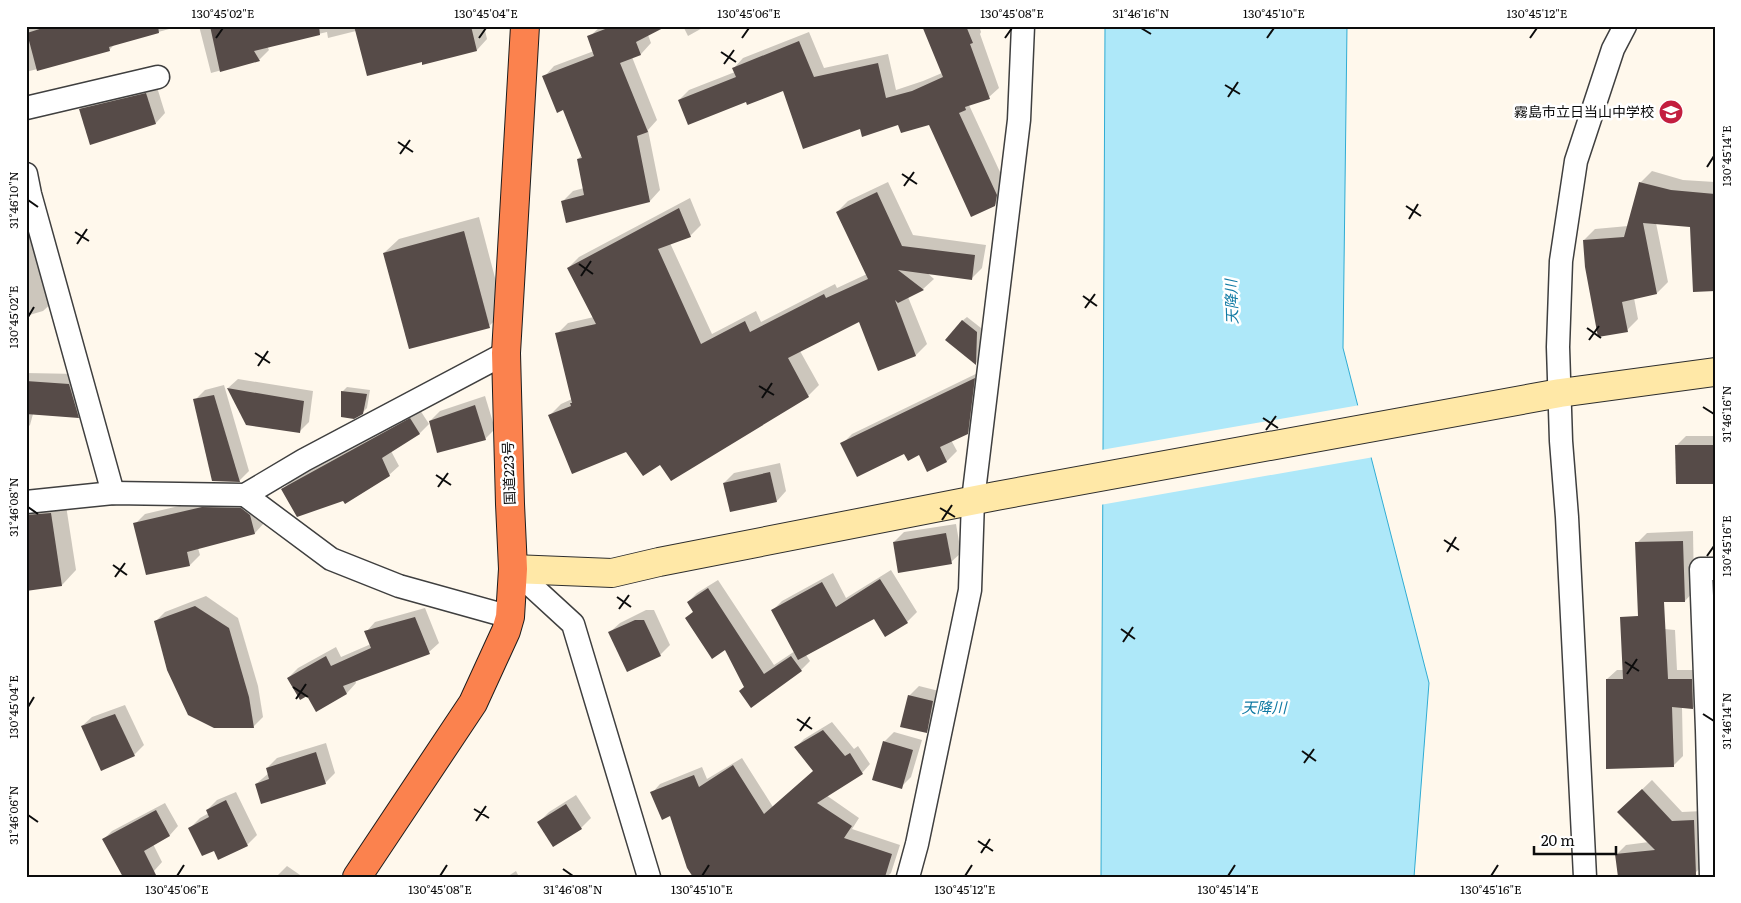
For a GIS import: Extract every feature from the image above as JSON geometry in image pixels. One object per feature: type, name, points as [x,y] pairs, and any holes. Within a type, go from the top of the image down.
[{"type":"highway","name":"国道223号","points":[[357,877],[473,703],[506,631],[510,617],[513,569],[506,353],[525,26]]},
{"type":"street","points":[[908,877],[917,844],[970,590],[985,498],[1003,268],[1019,120],[1023,26]]},
{"type":"street","points":[[1585,877],[1554,394],[1558,347],[1561,261],[1576,161],[1613,50],[1625,26]]},
{"type":"street","points":[[26,108],[158,76]]},
{"type":"street","points":[[26,174],[113,493]]},
{"type":"street","points":[[26,502],[113,493],[245,495],[304,460],[506,353]]},
{"type":"street","points":[[513,569],[612,573],[659,562],[985,498],[1554,394],[1715,372]]},
{"type":"street","points":[[245,495],[331,559],[399,586],[510,617]]},
{"type":"street","points":[[513,569],[573,624],[649,877]]},
{"type":"street","points":[[1711,877],[1711,731],[1700,569],[1715,569]]},
{"type":"water","name":"天降川","points":[[1105,26],[1347,26],[1343,348],[1429,683],[1414,877],[1101,877]]},
{"type":"pier","points":[[1360,405],[1374,457],[1100,505],[1101,450]]},
{"type":"building","points":[[49,26],[158,26],[159,33],[109,47],[110,51],[37,71],[27,33]]},
{"type":"building","points":[[210,26],[319,26],[320,35],[254,51],[260,61],[220,72]]},
{"type":"building","points":[[354,26],[471,26],[477,51],[367,76]]},
{"type":"building","points":[[613,26],[667,26],[636,42],[641,55],[620,63],[648,132],[637,136],[650,202],[566,223],[561,201],[584,195],[577,159],[582,158],[563,110],[557,113],[542,76],[594,56],[587,36]]},
{"type":"building","points":[[922,26],[966,26],[973,43],[970,44],[990,99],[965,107],[966,110],[959,113],[997,195],[995,206],[971,217],[929,125],[901,133],[898,125],[862,137],[860,129],[803,149],[783,91],[747,105],[746,102],[688,125],[678,100],[736,77],[732,68],[799,41],[814,77],[878,63],[886,98],[912,91],[943,77]]},
{"type":"building","points":[[146,93],[156,124],[90,145],[79,109]]},
{"type":"building","points":[[1639,182],[1671,190],[1715,194],[1715,291],[1693,292],[1690,227],[1643,223],[1657,294],[1622,302],[1628,332],[1598,337],[1585,267],[1583,240],[1624,237]]},
{"type":"building","points":[[877,192],[902,246],[975,255],[972,280],[898,270],[924,290],[898,303],[895,300],[916,356],[878,371],[859,322],[788,358],[809,397],[671,481],[660,465],[643,476],[626,452],[572,474],[548,415],[571,406],[570,403],[572,403],[555,333],[596,324],[567,268],[679,208],[691,237],[658,249],[701,344],[745,321],[750,332],[824,294],[826,298],[868,279],[836,212]]},
{"type":"building","points":[[464,231],[490,328],[409,349],[383,253]]},
{"type":"building","points":[[962,320],[977,332],[976,365],[945,340]]},
{"type":"building","points":[[975,378],[968,434],[940,447],[947,462],[927,472],[919,455],[908,461],[904,454],[857,477],[840,443]]},
{"type":"building","points":[[26,381],[69,384],[79,418],[26,414]]},
{"type":"building","points":[[227,388],[304,401],[300,433],[246,425]]},
{"type":"building","points":[[341,391],[367,394],[363,414],[354,419],[341,417]]},
{"type":"building","points":[[214,395],[240,482],[212,481],[193,399]]},
{"type":"building","points":[[475,405],[486,440],[437,453],[429,421]]},
{"type":"building","points":[[410,418],[420,434],[382,458],[390,476],[345,504],[343,501],[297,517],[281,489]]},
{"type":"building","points":[[1675,445],[1714,445],[1715,484],[1676,484]]},
{"type":"building","points":[[770,472],[777,502],[730,512],[723,483]]},
{"type":"building","points":[[202,507],[241,508],[250,515],[255,534],[187,552],[190,566],[146,575],[133,523]]},
{"type":"building","points":[[51,513],[62,586],[26,591],[26,515]]},
{"type":"building","points":[[946,533],[952,564],[898,573],[893,542]]},
{"type":"building","points":[[1683,541],[1685,602],[1664,602],[1668,679],[1692,679],[1693,709],[1672,707],[1674,767],[1606,769],[1606,679],[1623,679],[1620,617],[1638,616],[1635,542]]},
{"type":"building","points":[[880,579],[908,623],[885,637],[874,619],[798,660],[771,610],[822,582],[836,607]]},
{"type":"building","points":[[708,588],[764,674],[791,656],[802,671],[751,708],[739,691],[744,687],[725,650],[712,659],[685,618],[693,612],[687,602]]},
{"type":"building","points":[[195,606],[229,628],[249,697],[254,728],[214,728],[188,715],[167,670],[154,621]]},
{"type":"building","points":[[415,617],[430,654],[343,686],[347,694],[316,712],[307,696],[300,700],[287,678],[326,656],[331,666],[371,648],[364,631]]},
{"type":"building","points":[[635,620],[644,620],[661,656],[627,672],[608,632]]},
{"type":"building","points":[[908,695],[933,701],[927,733],[900,727]]},
{"type":"building","points":[[115,714],[135,756],[101,771],[81,726]]},
{"type":"building","points":[[823,730],[845,756],[850,753],[863,774],[817,803],[852,826],[844,838],[892,854],[885,877],[693,877],[687,868],[670,816],[662,820],[650,792],[694,775],[699,787],[733,765],[764,814],[813,771],[794,747]]},
{"type":"building","points":[[883,741],[913,750],[902,789],[872,780]]},
{"type":"building","points":[[316,752],[326,784],[261,804],[255,784],[269,779],[266,768]]},
{"type":"building","points":[[1642,789],[1672,821],[1694,820],[1696,875],[1677,877],[1618,877],[1615,854],[1655,850],[1617,812]]},
{"type":"building","points":[[226,800],[248,846],[218,860],[214,851],[202,856],[188,828],[209,817],[206,810]]},
{"type":"building","points":[[566,804],[582,829],[553,847],[537,822]]},
{"type":"building","points":[[156,810],[170,836],[144,851],[157,877],[123,877],[102,839]]},
{"type":"place","name":"霧島市立日当山中学校","points":[[1671,112]]}]
